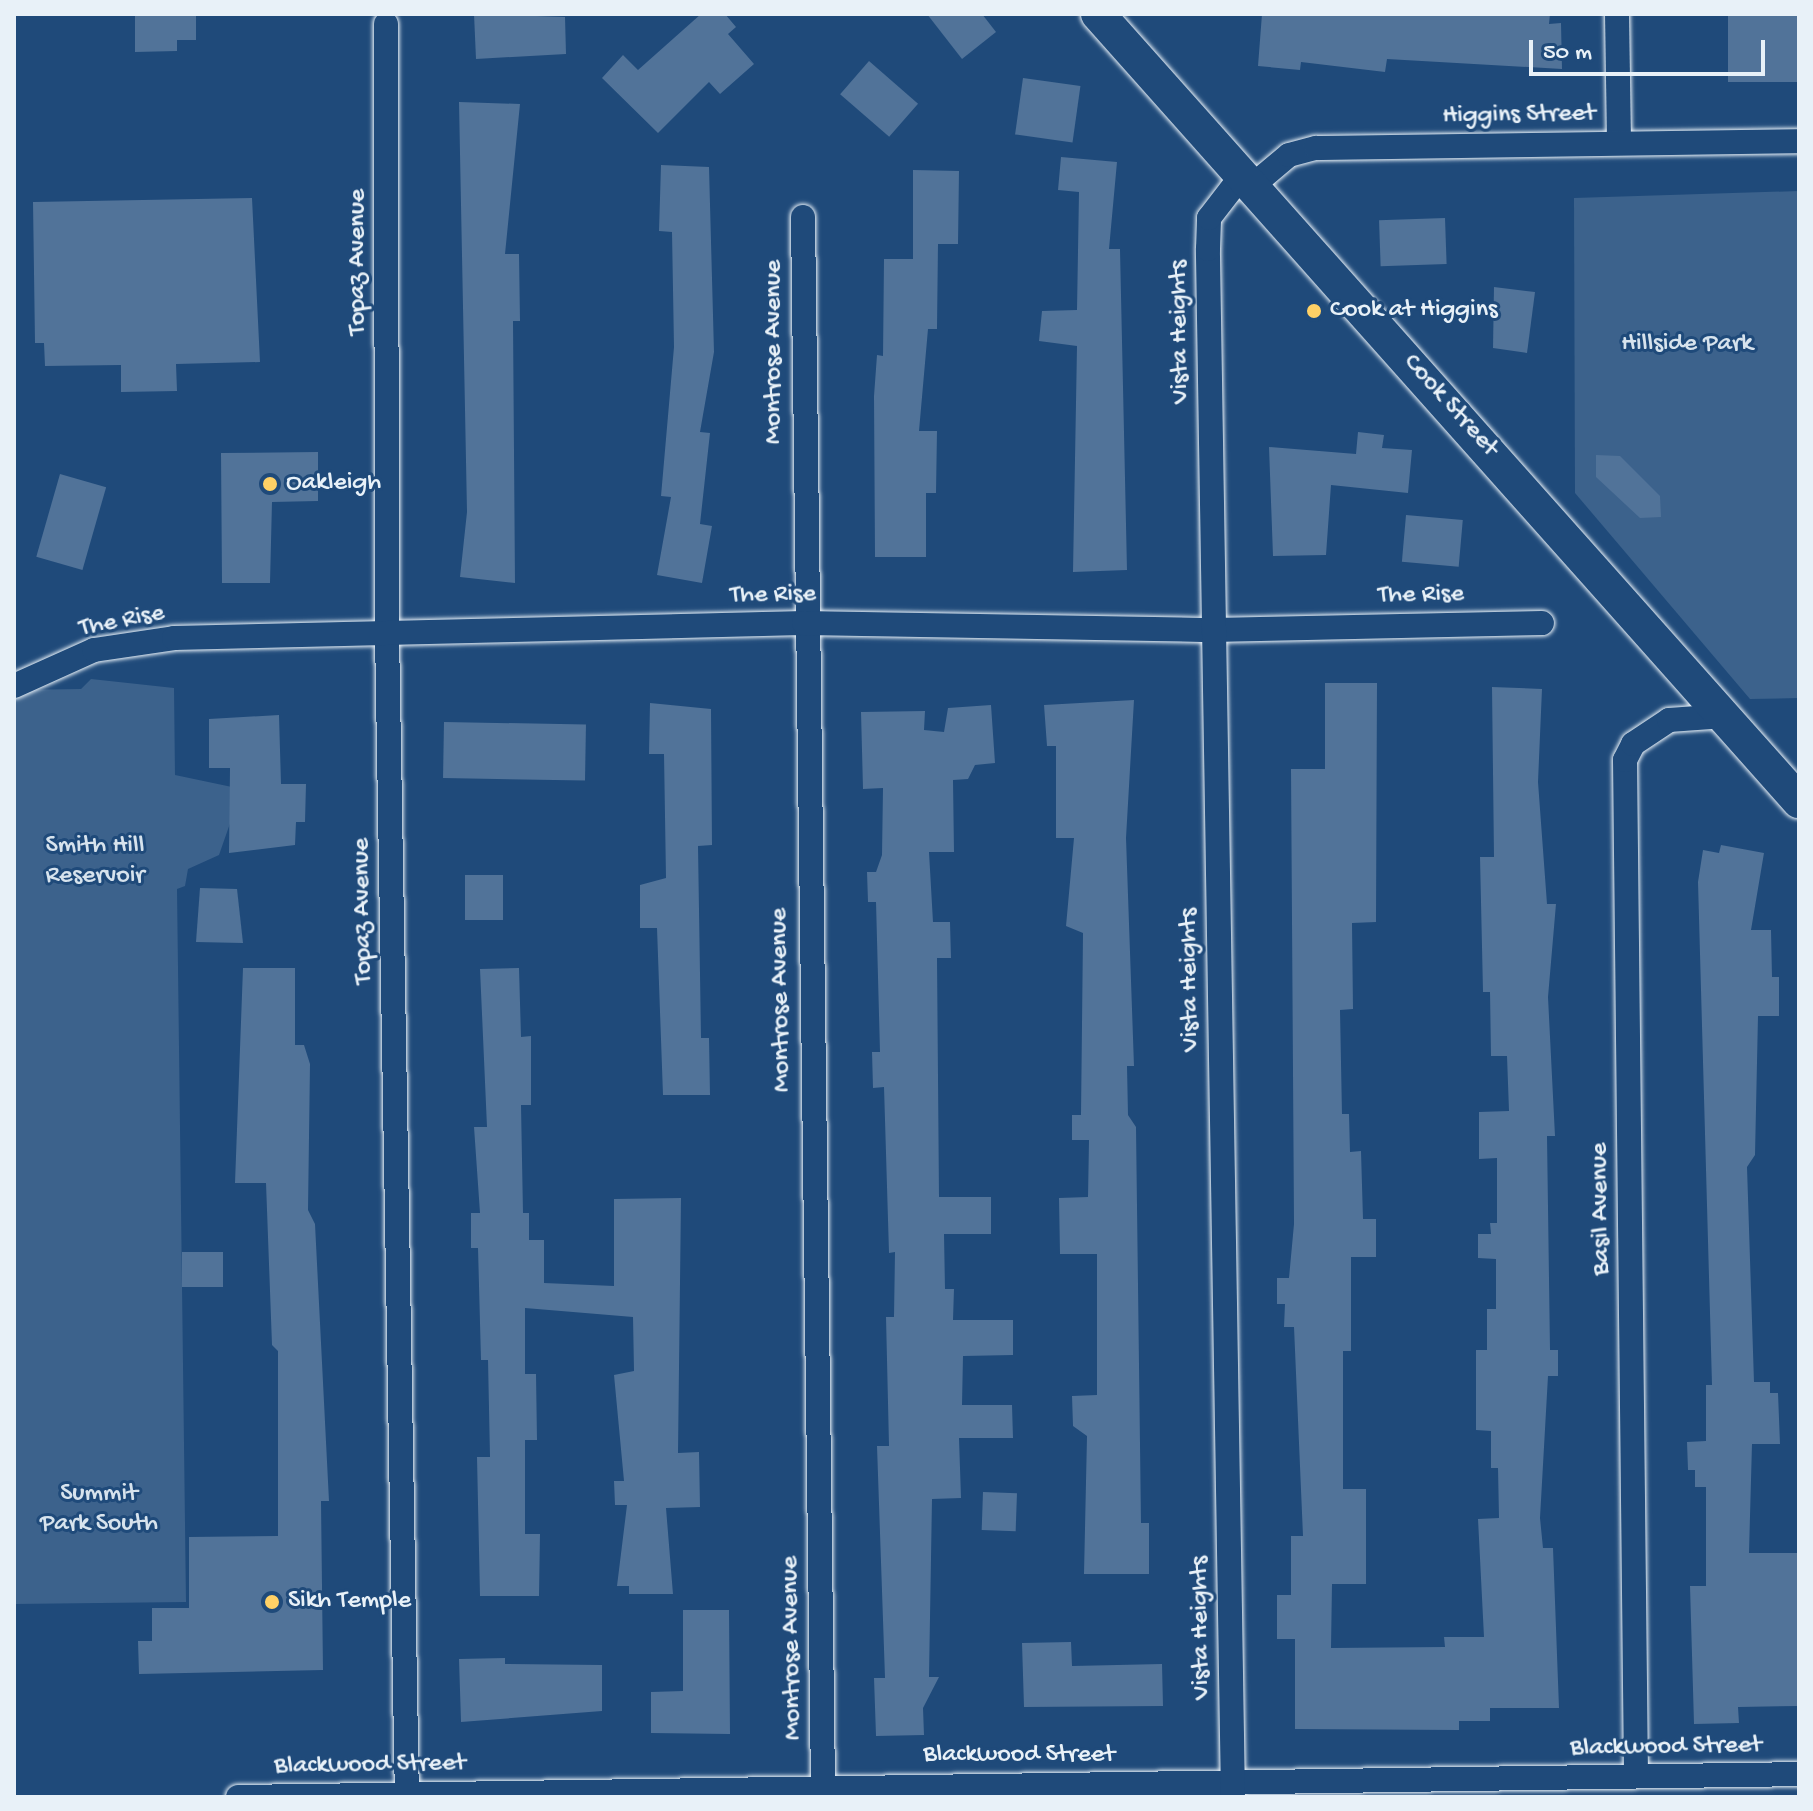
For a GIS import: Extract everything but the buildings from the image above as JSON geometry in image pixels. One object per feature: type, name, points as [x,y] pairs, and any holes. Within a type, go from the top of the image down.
[{"type":"main road","name":"Cook Street","points":[[1098,14],[1799,801]]},
{"type":"street","points":[[1617,14],[1619,142]]},
{"type":"street","name":"Topaz Avenue","points":[[386,24],[387,633],[407,1795]]},
{"type":"street","name":"Higgins Street","points":[[1247,180],[1289,155],[1316,148],[1799,141]]},
{"type":"street","name":"Vista Heights","points":[[1233,1791],[1209,218],[1247,180]]},
{"type":"street","name":"Montrose Avenue","points":[[803,217],[804,623],[823,1783]]},
{"type":"street","name":"The Rise","points":[[14,686],[127,643],[804,623],[1213,630],[1542,623]]},
{"type":"street","name":"Basil Avenue","points":[[1636,1776],[1625,760],[1633,744],[1669,720],[1725,716]]},
{"type":"street","name":"Blackwood Street","points":[[238,1797],[823,1783],[1233,1791],[1636,1776],[1799,1774]]},
{"type":"green space","name":"Hillside Park","points":[[1799,191],[1799,698],[1750,699],[1575,493],[1574,198]]},
{"type":"green space","points":[[91,679],[174,688],[175,775],[232,787],[234,812],[219,855],[188,869],[185,886],[177,889],[186,1602],[14,1604],[14,690],[81,689]]},
{"type":"place","name":"Cook at Higgins","points":[[1314,311]]},
{"type":"place","name":"Oakleigh","points":[[270,484]]},
{"type":"place","name":"Sikh Temple","points":[[272,1602]]},
{"type":"park label","name":"Smith Hill Reservoir","points":[[95,862]]},
{"type":"park label","name":"Summit Park South","points":[[99,1510]]}]
